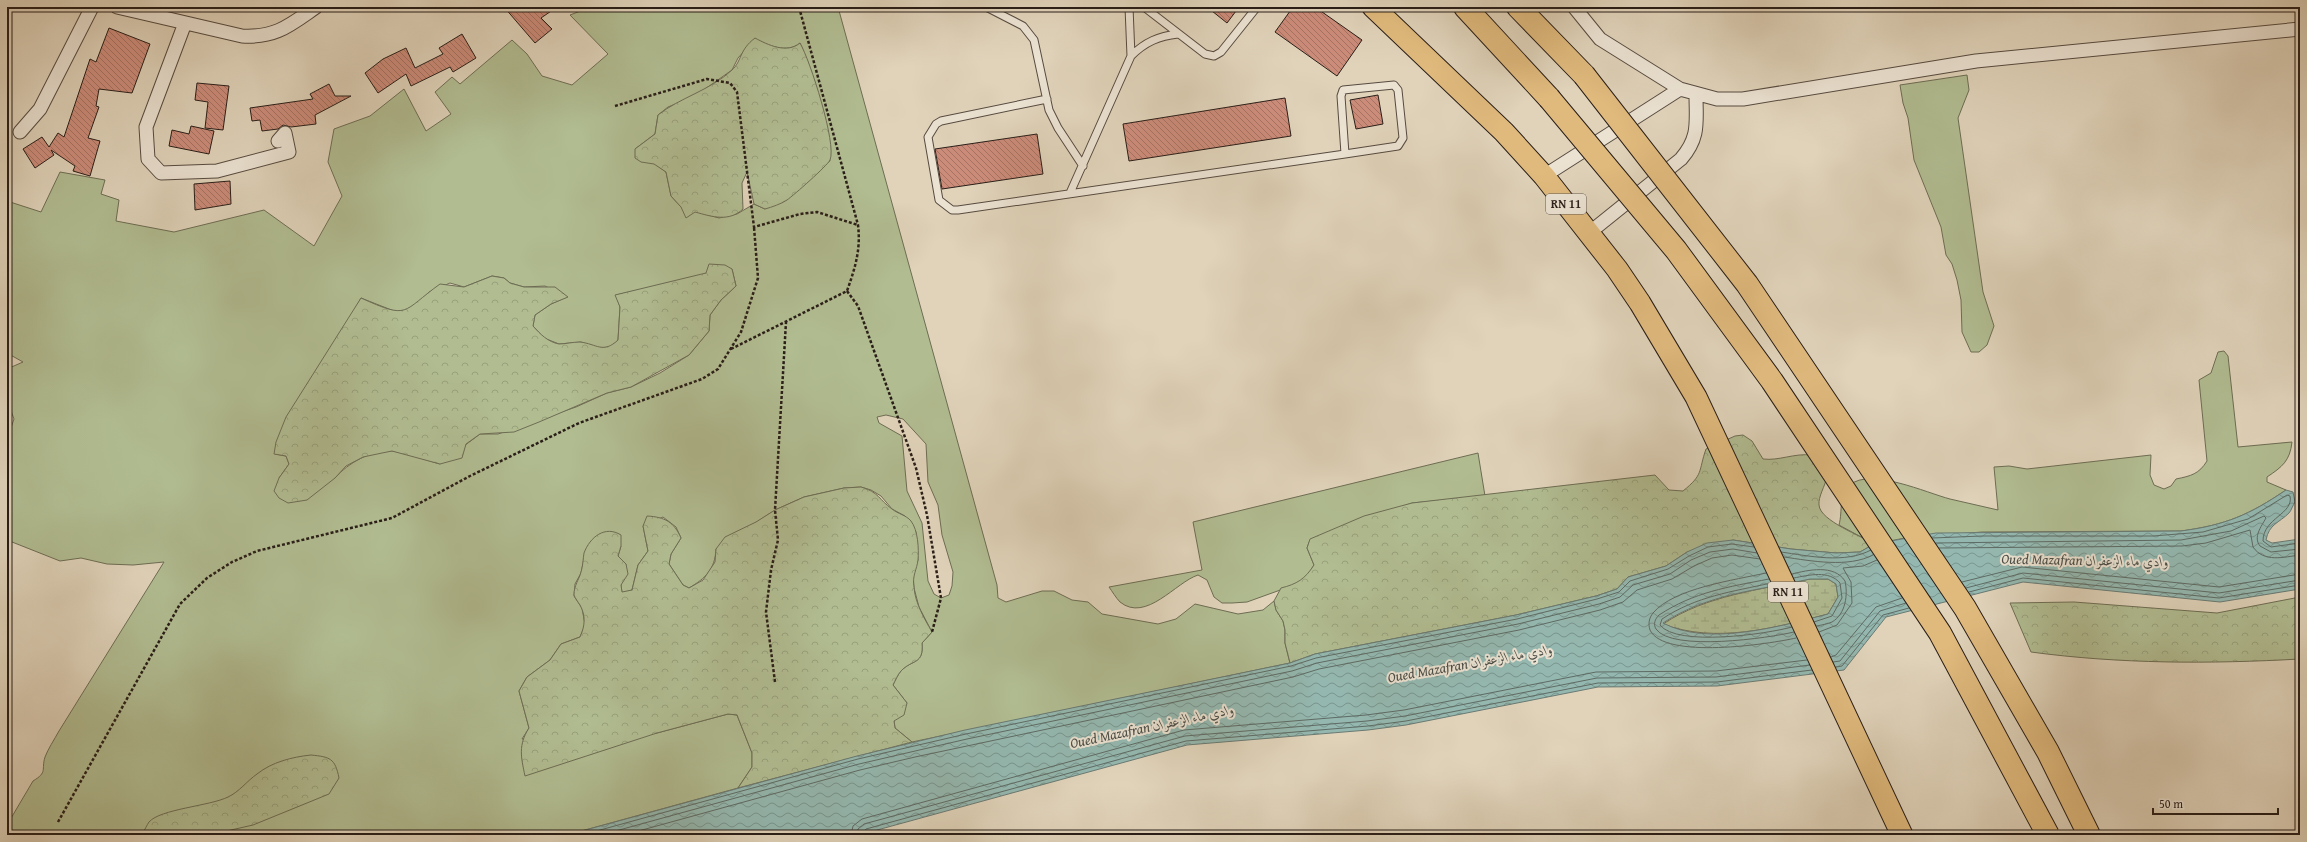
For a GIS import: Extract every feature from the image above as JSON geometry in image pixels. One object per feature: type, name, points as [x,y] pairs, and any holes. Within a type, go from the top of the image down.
[{"type":"highway","points":[[1465,7],[1549,98],[1676,250],[1777,387],[1940,633],[2048,835]]},
{"type":"highway","points":[[1518,7],[1584,75],[1747,284],[1965,608],[2048,752],[2089,835]]},
{"type":"main road","name":"RN 11","points":[[1373,7],[1504,132],[1544,176],[1640,303],[1696,397],[1902,835]]},
{"type":"street","points":[[20,132],[40,109],[92,7]]},
{"type":"street","points":[[117,7],[242,36],[255,37],[281,31],[316,7]]},
{"type":"street","points":[[1574,7],[1600,39],[1680,89],[1696,95],[1717,99],[1743,99],[1976,61],[2300,29]]},
{"type":"street","points":[[185,23],[146,127],[148,159],[161,173],[217,171],[289,152],[285,133],[278,140]]},
{"type":"street","points":[[1544,176],[1680,89]]},
{"type":"street","points":[[1589,234],[1680,159],[1691,147],[1696,131],[1696,95]]},
{"type":"lane","points":[[986,7],[1016,21],[1029,32],[1037,49],[1047,99],[1058,128],[1082,166]]},
{"type":"lane","points":[[1129,7],[1131,56]]},
{"type":"lane","points":[[1144,7],[1205,54],[1214,56],[1221,52],[1258,7]]},
{"type":"lane","points":[[1070,193],[1131,56],[1147,42],[1167,35],[1178,34]]},
{"type":"lane","points":[[1047,99],[941,121],[936,124],[928,137],[939,200],[952,210],[958,210],[1070,193],[1345,154],[1398,146],[1402,141],[1398,90],[1394,85],[1343,90],[1341,96],[1345,154]]},
{"type":"path","points":[[731,349],[847,291],[858,258],[860,242],[858,225],[799,7]]},
{"type":"path","points":[[58,822],[180,604],[207,578],[232,562],[257,551],[392,518],[470,476],[580,423],[702,379],[718,369],[741,332],[758,278],[754,227],[737,92],[730,83],[707,79],[615,106]]},
{"type":"path","points":[[754,227],[800,214],[817,212],[858,225]]},
{"type":"path","points":[[847,291],[861,313],[916,468],[927,515],[941,598],[932,632]]},
{"type":"path","points":[[775,682],[766,612],[771,570],[778,540],[774,510],[786,322]]},
{"type":"green space","points":[[591,7],[611,9],[616,7],[838,7],[997,585],[998,598],[1006,602],[1042,591],[1054,591],[1072,600],[1088,602],[1102,614],[1158,624],[1176,619],[1195,604],[1238,614],[1263,610],[1274,601],[1276,610],[1283,621],[1285,643],[1290,663],[912,742],[895,728],[894,720],[907,703],[893,685],[901,671],[919,658],[922,650],[922,643],[932,632],[919,607],[914,588],[913,574],[918,560],[916,532],[905,516],[892,509],[881,496],[871,490],[861,487],[844,488],[804,497],[775,510],[716,549],[712,567],[705,577],[689,588],[683,585],[669,564],[671,554],[681,538],[676,527],[663,517],[643,526],[648,551],[638,565],[632,590],[622,593],[621,585],[626,564],[618,556],[621,546],[585,553],[581,573],[575,584],[574,596],[582,608],[585,625],[580,637],[561,644],[550,660],[527,677],[519,691],[529,728],[522,739],[657,733],[728,714],[737,715],[752,753],[752,767],[738,788],[567,835],[7,835],[7,825],[33,781],[42,773],[45,757],[51,744],[164,562],[133,565],[107,564],[81,558],[60,561],[7,540],[7,439],[14,419],[7,400],[7,369],[23,362],[7,353],[7,201],[41,212],[60,172],[105,180],[101,194],[119,200],[116,221],[174,232],[264,210],[314,246],[342,196],[328,162],[334,129],[370,116],[404,89],[426,131],[451,114],[435,92],[452,77],[460,84],[512,40],[527,54],[542,76],[572,85],[608,54],[570,15]],"holes":[[[755,39],[771,46],[783,48],[789,48],[800,43],[816,86],[830,161],[765,209],[754,204],[737,214],[719,218],[681,207],[671,196],[666,172],[635,149],[655,134],[658,115],[668,107],[695,96],[732,70],[738,58]],[[732,269],[736,286],[721,300],[710,315],[709,331],[689,355],[660,373],[631,387],[607,393],[576,407],[498,434],[480,434],[440,464],[404,453],[384,451],[360,458],[346,467],[335,478],[279,478],[289,464],[286,456],[275,454],[361,298],[394,311],[404,311],[418,303],[429,292],[450,283],[464,287],[492,276],[504,278],[510,283],[524,287],[545,286],[567,297],[551,304],[535,315],[533,326],[544,338],[559,344],[581,342],[598,348],[611,347],[618,340],[620,307],[616,295]],[[886,415],[903,419],[926,444],[928,482],[938,505],[942,535],[953,572],[952,586],[949,595],[941,598],[934,594],[928,581],[922,523],[907,491],[902,436],[879,423],[877,417]]]},
{"type":"green space","points":[[755,38],[772,46],[783,48],[789,48],[800,43],[816,83],[826,120],[830,137],[830,160],[817,174],[782,203],[765,209],[754,204],[747,172],[742,183],[743,209],[738,213],[732,216],[720,217],[695,212],[686,218],[681,207],[671,196],[666,172],[654,164],[641,162],[635,158],[635,149],[655,134],[658,115],[666,109],[705,89],[724,77],[735,67],[743,51]]},
{"type":"green space","points":[[1967,75],[1969,90],[1958,118],[1983,292],[1994,326],[1987,345],[1979,352],[1971,352],[1962,332],[1961,300],[1957,280],[1952,264],[1946,255],[1941,227],[1914,160],[1908,118],[1903,103],[1900,85]]},
{"type":"green space","points":[[709,264],[725,265],[732,269],[736,286],[721,300],[710,315],[709,331],[689,355],[631,387],[607,393],[514,432],[480,434],[466,444],[462,458],[440,464],[392,451],[363,457],[346,466],[335,478],[307,500],[288,503],[279,498],[274,491],[279,478],[289,464],[286,456],[274,454],[276,442],[286,417],[361,298],[397,311],[411,307],[440,284],[464,287],[492,276],[504,278],[510,283],[524,287],[555,287],[568,297],[551,304],[535,315],[533,326],[544,337],[555,343],[561,344],[580,342],[604,347],[613,344],[618,340],[620,307],[615,295],[706,273]]},
{"type":"green space","points":[[2224,351],[2228,356],[2238,447],[2292,442],[2287,459],[2277,470],[2267,477],[2267,482],[2286,490],[2273,499],[2236,518],[2211,526],[2181,531],[1982,532],[1905,538],[1874,544],[1839,525],[1842,499],[1846,489],[1859,480],[1871,479],[1899,483],[1950,499],[1998,510],[1994,467],[2009,466],[2027,469],[2151,455],[2150,475],[2154,485],[2164,489],[2171,486],[2176,479],[2198,472],[2207,461],[2199,380],[2211,373],[2218,352]]},
{"type":"green space","points":[[1743,435],[1752,441],[1763,459],[1812,455],[1827,477],[1820,499],[1819,505],[1821,511],[1826,517],[1842,528],[1874,544],[1860,552],[1836,553],[1791,549],[1733,540],[1687,552],[1666,566],[1628,577],[1617,589],[1596,596],[1516,615],[1315,654],[1290,663],[1285,643],[1283,621],[1276,610],[1274,601],[1281,588],[1292,585],[1300,580],[1314,565],[1307,548],[1310,539],[1364,516],[1412,503],[1655,475],[1669,490],[1683,491],[1697,476],[1701,468],[1706,449],[1735,436]]},
{"type":"green space","points":[[1478,453],[1485,496],[1412,503],[1310,540],[1307,548],[1314,565],[1307,576],[1297,584],[1247,602],[1222,603],[1214,597],[1207,580],[1198,575],[1189,579],[1150,605],[1140,608],[1130,607],[1120,602],[1109,587],[1202,570],[1193,522]]},
{"type":"green space","points":[[861,487],[872,491],[888,506],[909,519],[917,534],[918,556],[914,579],[915,593],[920,610],[932,632],[922,643],[921,655],[919,658],[901,671],[893,685],[907,703],[904,715],[894,721],[895,728],[912,742],[738,788],[752,767],[752,753],[737,715],[728,714],[657,733],[525,776],[521,751],[523,740],[529,728],[519,691],[527,677],[550,660],[561,644],[580,637],[584,625],[584,617],[582,609],[574,595],[574,591],[582,570],[584,553],[594,538],[599,534],[609,531],[621,535],[621,546],[618,556],[626,564],[628,574],[621,585],[622,592],[632,590],[638,565],[648,551],[643,526],[647,516],[668,521],[672,524],[681,538],[671,554],[669,564],[683,585],[689,588],[703,580],[715,562],[716,549],[725,537],[756,522],[775,510],[804,497],[844,488]]},
{"type":"green space","points":[[1810,579],[1828,579],[1836,584],[1838,597],[1828,614],[1766,629],[1745,632],[1703,633],[1683,630],[1663,624],[1697,606],[1715,600],[1753,590]]},
{"type":"green space","points":[[2300,597],[2300,659],[2233,662],[2131,661],[2031,652],[2010,603],[2074,602],[2217,613]]},
{"type":"green space","points":[[311,755],[327,758],[336,766],[339,778],[329,794],[253,825],[209,835],[144,835],[143,833],[149,822],[163,814],[210,803],[228,797],[269,766],[297,757]]},
{"type":"water","name":"Oued Mazafran وادي ماء الزعفران","points":[[2286,490],[2293,492],[2295,502],[2289,513],[2269,530],[2266,540],[2272,543],[2300,539],[2300,589],[2220,602],[2023,582],[1886,617],[1844,670],[1717,686],[1598,687],[1406,725],[1368,730],[1187,745],[859,835],[567,835],[857,756],[965,730],[1290,663],[1315,654],[1516,615],[1596,596],[1617,589],[1628,577],[1666,566],[1687,552],[1707,543],[1733,540],[1791,549],[1836,553],[1860,552],[1874,544],[1936,533],[2181,531],[2211,526],[2236,518],[2273,499]],"holes":[[[1810,579],[1828,579],[1836,584],[1838,597],[1828,614],[1789,624],[1745,632],[1723,634],[1681,630],[1663,623],[1697,605],[1715,599]]]},
{"type":"building","points":[[504,7],[557,7],[541,18],[552,29],[535,43]]},
{"type":"building","points":[[1207,7],[1239,7],[1227,23]]},
{"type":"building","points":[[1293,7],[1315,7],[1362,40],[1337,76],[1275,32]]},
{"type":"building","points":[[109,28],[150,44],[132,93],[99,89],[96,106],[99,107],[88,138],[100,141],[90,176],[73,171],[75,166],[51,150],[54,155],[35,168],[23,149],[42,137],[49,147],[58,133],[64,137],[90,59],[96,62]]},
{"type":"building","points":[[462,34],[476,58],[453,72],[450,67],[411,86],[406,74],[378,93],[365,73],[383,59],[406,48],[415,68],[443,54],[439,48]]},
{"type":"building","points":[[197,83],[229,86],[223,130],[205,128],[208,102],[195,100]]},
{"type":"building","points":[[329,84],[335,96],[351,96],[315,115],[316,124],[291,127],[283,125],[278,129],[262,131],[260,120],[252,121],[250,108],[313,99],[310,94]]},
{"type":"building","points":[[1378,95],[1383,124],[1356,129],[1350,100]]},
{"type":"building","points":[[1285,98],[1291,136],[1129,161],[1123,124]]},
{"type":"building","points":[[191,126],[214,131],[209,154],[169,146],[172,130],[189,134]]},
{"type":"building","points":[[1037,134],[1043,174],[942,189],[935,149]]},
{"type":"building","points":[[230,181],[231,204],[195,210],[194,184]]}]
